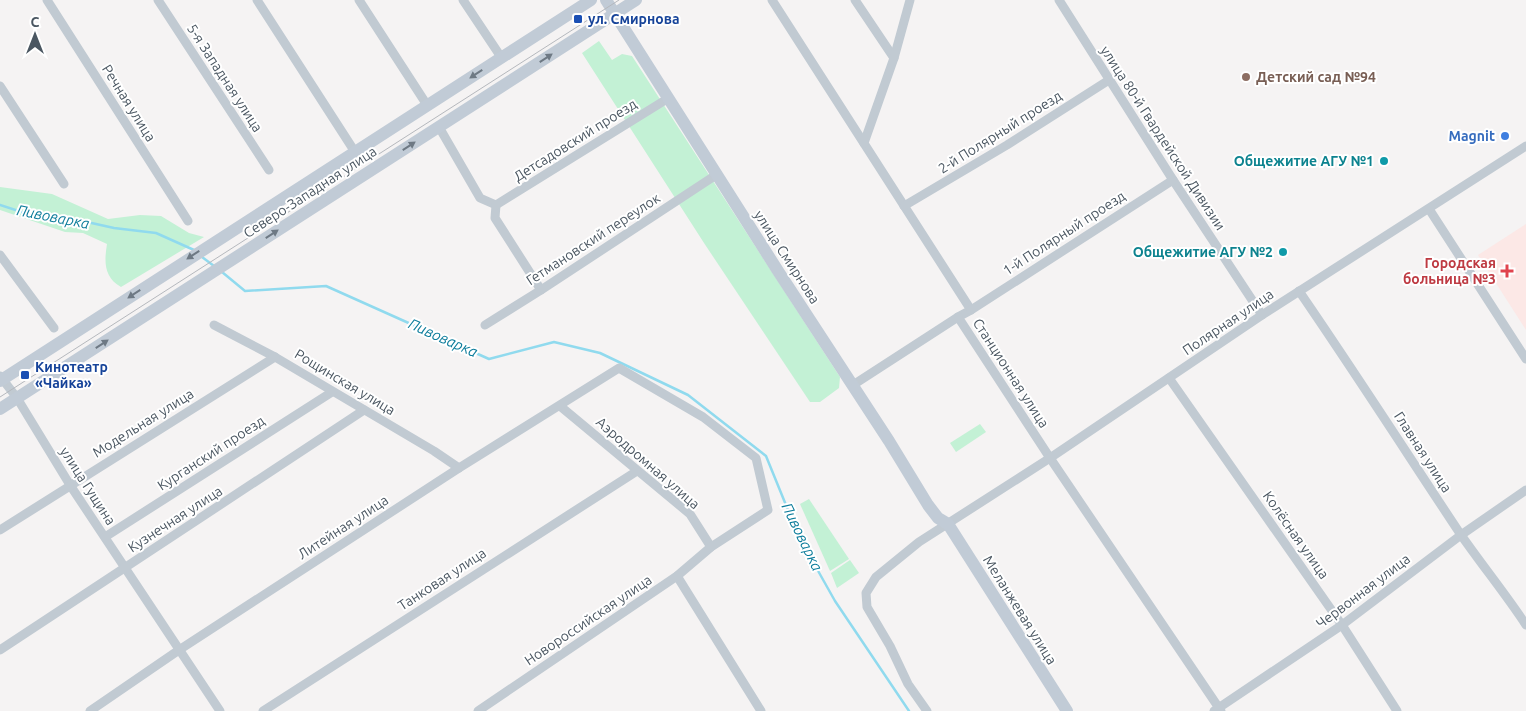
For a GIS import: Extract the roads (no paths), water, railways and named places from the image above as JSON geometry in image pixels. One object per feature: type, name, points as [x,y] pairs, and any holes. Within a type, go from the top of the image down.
[{"type":"main road","name":"Северо-Западная улица","points":[[1,379],[590,0]]},
{"type":"main road","name":"улица Смирнова","points":[[606,0],[928,505],[938,518],[948,524]]},
{"type":"main road","name":"Северо-Западная улица","points":[[0,409],[636,0]]},
{"type":"main road","name":"Меланжевая улица","points":[[948,524],[1067,711]]},
{"type":"street","name":"Речная улица","points":[[47,0],[188,221]]},
{"type":"street","name":"5-я Западная улица","points":[[158,0],[269,170]]},
{"type":"street","points":[[257,0],[355,152]]},
{"type":"street","points":[[359,0],[427,105]]},
{"type":"street","points":[[463,0],[502,57]]},
{"type":"street","name":"Станционная улица","points":[[772,0],[971,310],[958,317],[1218,710]]},
{"type":"street","points":[[855,0],[894,58]]},
{"type":"street","points":[[864,143],[894,58],[910,0]]},
{"type":"street","name":"улица 80-й Гвардейской Дивизии","points":[[1059,0],[1173,180],[1262,314]]},
{"type":"street","name":"2-й Полярный проезд","points":[[904,206],[1007,145],[1109,80]]},
{"type":"street","points":[[0,86],[64,184]]},
{"type":"street","name":"Детсадовский проезд","points":[[496,205],[667,98]]},
{"type":"street","points":[[439,127],[480,198],[496,205],[494,218],[541,290]]},
{"type":"street","name":"Полярная улица","points":[[927,711],[908,684],[890,646],[867,607],[866,593],[876,577],[919,542],[1050,458],[1262,314],[1526,146]]},
{"type":"street","name":"Гетмановский переулок","points":[[485,325],[716,175]]},
{"type":"street","name":"1-й Полярный проезд","points":[[971,310],[1173,180]]},
{"type":"street","points":[[1429,209],[1526,359]]},
{"type":"street","points":[[0,255],[54,328]]},
{"type":"street","name":"Главная улица","points":[[1299,291],[1352,368],[1461,535],[1508,597],[1526,625]]},
{"type":"street","points":[[853,385],[958,317]]},
{"type":"street","name":"Рощинская улица","points":[[214,325],[275,357],[434,450],[458,468]]},
{"type":"street","name":"Модельная улица","points":[[0,530],[275,357]]},
{"type":"street","name":"Новороссийская улица","points":[[478,711],[677,576],[711,547],[768,510],[756,458],[703,417],[619,368],[614,371]]},
{"type":"street","name":"Литейная улица","points":[[90,711],[179,650],[458,468],[614,371]]},
{"type":"street","name":"Колёсная улица","points":[[1169,378],[1342,625],[1396,711]]},
{"type":"street","name":"улица Гущина","points":[[1,379],[17,398],[70,485],[220,711]]},
{"type":"street","name":"Курганский проезд","points":[[105,537],[332,392]]},
{"type":"street","name":"Аэродромная улица","points":[[560,406],[690,514],[711,547]]},
{"type":"street","name":"Кузнечная улица","points":[[0,650],[317,443],[364,410]]},
{"type":"street","name":"Танковая улица","points":[[263,711],[637,471]]},
{"type":"street","name":"Червонная улица","points":[[1218,710],[1342,625],[1461,535],[1526,490]]},
{"type":"street","points":[[677,576],[761,711]]},
{"type":"waterway","name":"Пивоварка","points":[[0,205],[37,217],[78,220],[114,228],[156,233],[194,250]]},
{"type":"waterway","name":"Пивоварка","points":[[202,257],[214,266]]},
{"type":"waterway","name":"Пивоварка","points":[[222,272],[245,291],[326,286],[489,359],[554,342],[600,353],[688,395],[766,456],[799,537],[835,601],[909,711]]},
{"type":"tram line","points":[[0,397],[619,0]]},
{"type":"place","name":"ул. Смирнова","points":[[578,19]]},
{"type":"place","name":"Детский сад №94","points":[[1246,77]]},
{"type":"place","name":"Magnit","points":[[1505,136]]},
{"type":"place","name":"Общежитие АГУ №1","points":[[1384,161]]},
{"type":"place","name":"Общежитие АГУ №2","points":[[1283,252]]},
{"type":"place","name":"Городская больница №3","points":[[1507,271]]},
{"type":"place","name":"Кинотеатр «Чайка»","points":[[25,375]]}]
